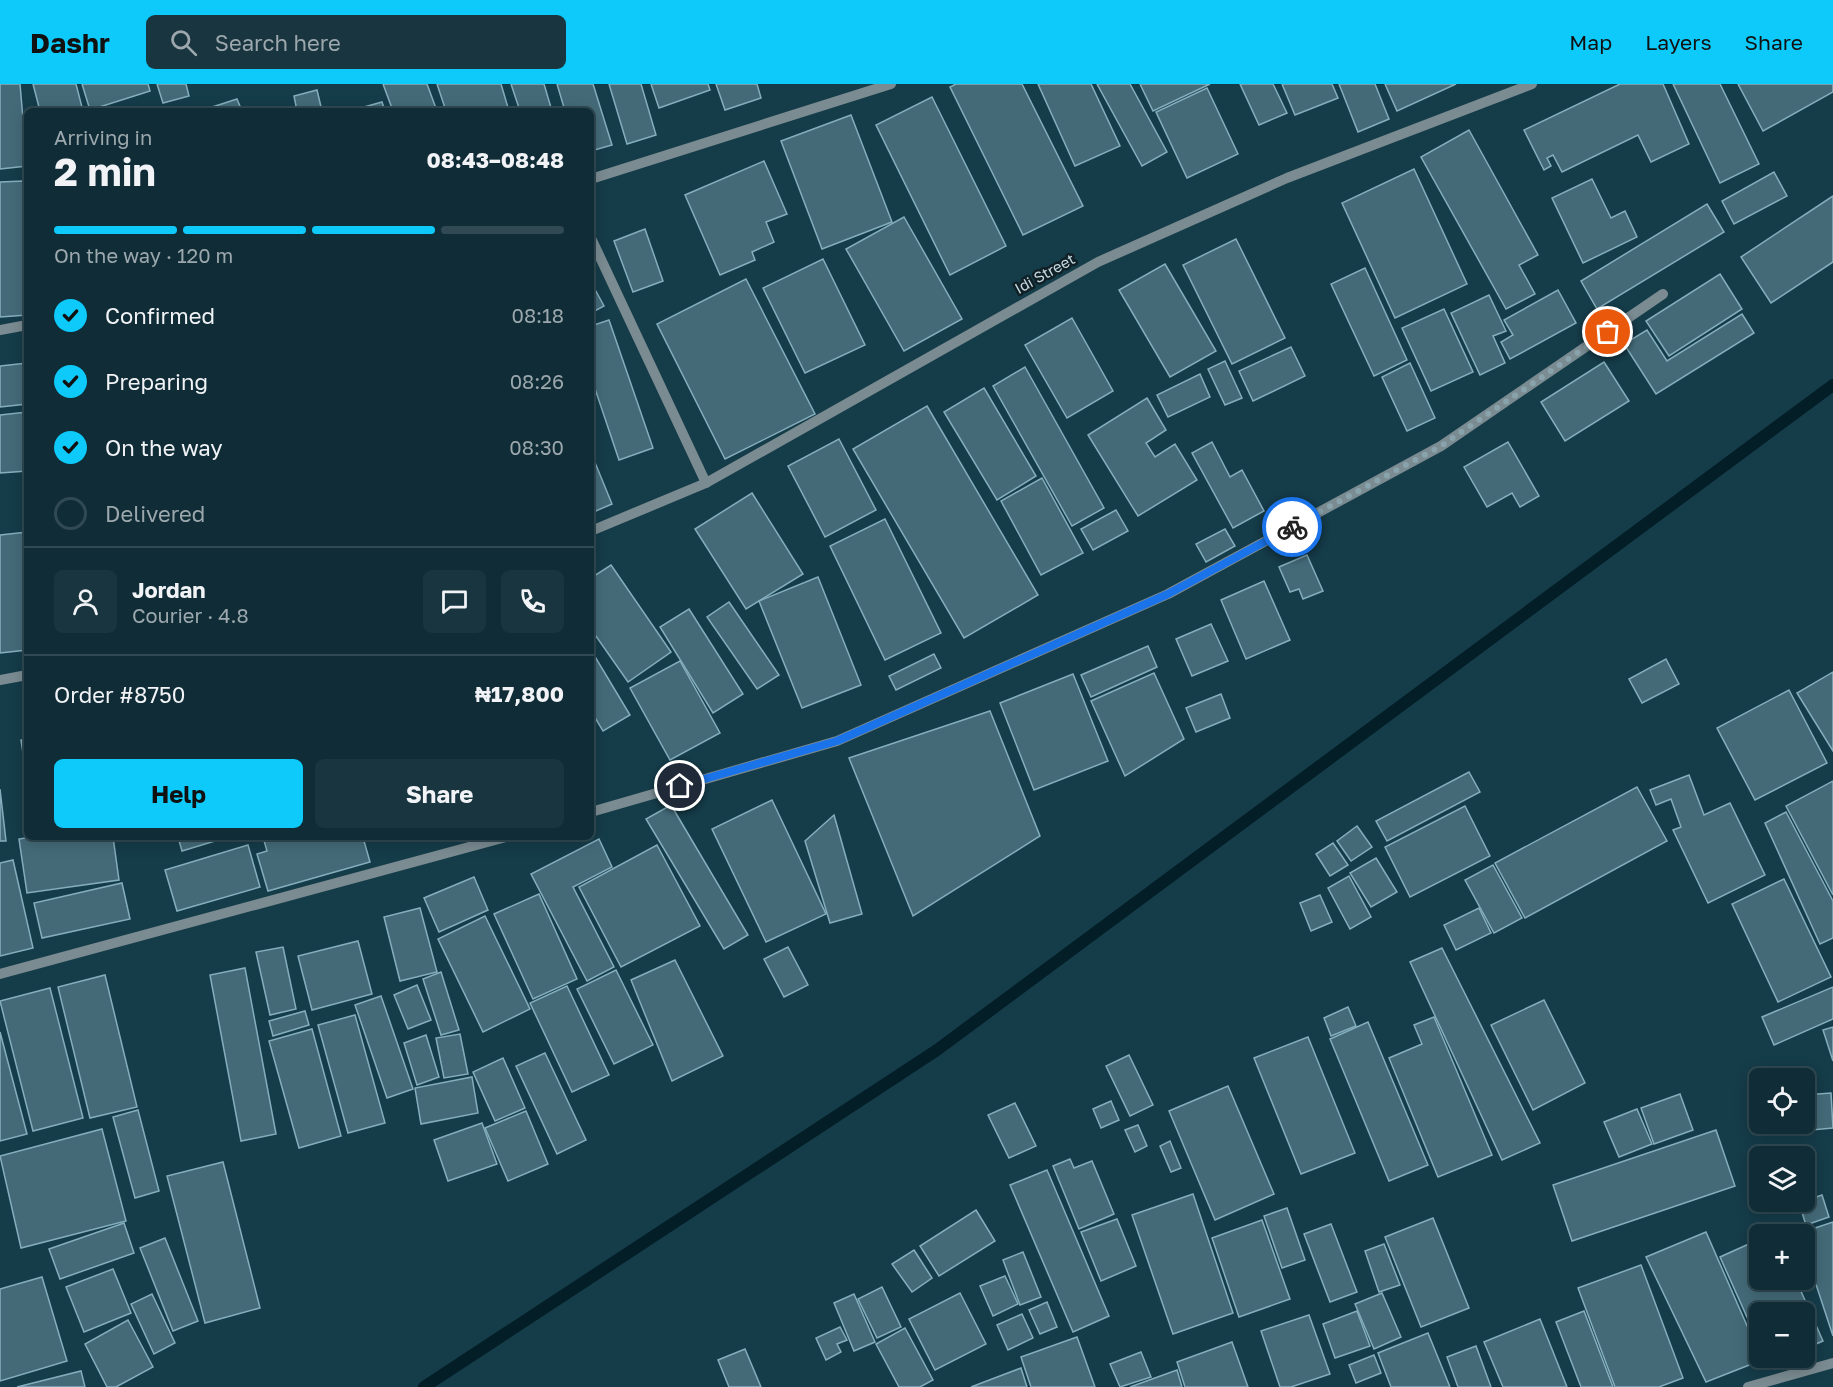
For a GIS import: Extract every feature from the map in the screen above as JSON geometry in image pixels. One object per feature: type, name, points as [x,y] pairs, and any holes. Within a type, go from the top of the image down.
[{"type":"street","points":[[594,178],[891,84]]},
{"type":"street","name":"Idi Street","points":[[594,530],[705,483],[1098,262],[1287,177],[1532,84]]},
{"type":"street","points":[[594,244],[705,483]]},
{"type":"street","points":[[594,811],[837,741],[1168,594],[1441,446],[1663,294]]},
{"type":"street","points":[[0,330],[24,326]]},
{"type":"street","points":[[0,680],[24,676]]},
{"type":"street","points":[[0,974],[495,840]]},
{"type":"street","points":[[1748,1387],[1833,1363]]},
{"type":"building","points":[[0,84],[20,84],[24,166],[0,169]]},
{"type":"building","points":[[33,84],[76,84],[82,108],[39,108]]},
{"type":"building","points":[[82,84],[148,84],[150,91],[96,108],[89,108]]},
{"type":"building","points":[[157,84],[186,84],[189,96],[163,103]]},
{"type":"building","points":[[383,84],[427,84],[436,108],[392,108]]},
{"type":"building","points":[[437,84],[501,84],[508,108],[445,108]]},
{"type":"building","points":[[511,84],[544,84],[551,108],[519,108]]},
{"type":"building","points":[[557,84],[593,84],[612,145],[594,150],[594,108],[564,108]]},
{"type":"building","points":[[609,84],[641,84],[656,135],[627,144]]},
{"type":"building","points":[[651,84],[708,84],[710,90],[659,108]]},
{"type":"building","points":[[716,84],[757,84],[761,98],[725,110]]},
{"type":"building","points":[[956,84],[1022,84],[1083,206],[1023,235],[950,87]]},
{"type":"building","points":[[1038,84],[1091,84],[1120,146],[1075,166]]},
{"type":"building","points":[[1097,84],[1130,84],[1167,152],[1142,166]]},
{"type":"building","points":[[1140,84],[1210,84],[1153,111]]},
{"type":"building","points":[[1240,84],[1273,84],[1287,113],[1259,125]]},
{"type":"building","points":[[1282,84],[1332,84],[1338,98],[1295,115]]},
{"type":"building","points":[[1339,84],[1375,84],[1389,119],[1358,132]]},
{"type":"building","points":[[1385,84],[1456,84],[1397,111]]},
{"type":"building","points":[[1620,84],[1663,84],[1689,144],[1651,162],[1638,135],[1562,172],[1553,155],[1547,158],[1551,166],[1544,170],[1524,130]]},
{"type":"building","points":[[1673,84],[1720,84],[1759,164],[1720,183]]},
{"type":"building","points":[[1738,84],[1833,84],[1833,92],[1763,131]]},
{"type":"building","points":[[1207,88],[1238,154],[1187,178],[1156,112]]},
{"type":"building","points":[[317,90],[321,108],[296,108],[294,96]]},
{"type":"building","points":[[932,97],[1006,246],[950,275],[876,125]]},
{"type":"building","points":[[237,99],[241,108],[209,108]]},
{"type":"building","points":[[382,102],[384,108],[361,108]]},
{"type":"building","points":[[851,115],[892,222],[822,249],[781,141]]},
{"type":"building","points":[[1469,130],[1538,255],[1519,265],[1535,294],[1506,309],[1421,157]]},
{"type":"building","points":[[764,161],[787,214],[766,222],[774,242],[752,252],[755,260],[720,275],[685,195]]},
{"type":"building","points":[[1414,169],[1467,284],[1395,318],[1342,203]]},
{"type":"building","points":[[1774,172],[1787,196],[1734,224],[1722,201]]},
{"type":"building","points":[[1592,179],[1611,218],[1625,211],[1637,237],[1583,263],[1552,198]]},
{"type":"building","points":[[23,181],[24,315],[0,317],[0,182]]},
{"type":"building","points":[[1833,196],[1833,262],[1771,303],[1741,257]]},
{"type":"building","points":[[1707,204],[1724,232],[1597,309],[1581,281]]},
{"type":"building","points":[[904,217],[962,319],[904,351],[846,249]]},
{"type":"building","points":[[645,229],[663,281],[633,292],[614,241]]},
{"type":"building","points":[[1236,239],[1285,338],[1232,364],[1183,265]]},
{"type":"building","points":[[823,259],[865,345],[805,373],[763,288]]},
{"type":"building","points":[[1165,264],[1216,351],[1170,377],[1119,290]]},
{"type":"building","points":[[1365,268],[1407,360],[1374,376],[1331,284]]},
{"type":"building","points":[[1720,274],[1742,309],[1669,356],[1646,321]]},
{"type":"building","points":[[746,279],[815,414],[725,459],[657,324]]},
{"type":"building","points":[[594,288],[604,306],[594,311]]},
{"type":"building","points":[[1558,290],[1576,323],[1510,359],[1501,342],[1513,335],[1504,320]]},
{"type":"building","points":[[1489,295],[1506,331],[1493,336],[1505,363],[1480,375],[1451,313]]},
{"type":"building","points":[[1444,309],[1473,372],[1431,391],[1402,328]]},
{"type":"building","points":[[1742,314],[1754,333],[1656,394],[1624,344],[1647,330],[1667,361]]},
{"type":"building","points":[[1072,318],[1113,391],[1067,418],[1025,345]]},
{"type":"building","points":[[609,320],[653,448],[619,460],[594,386],[594,325]]},
{"type":"building","points":[[1291,347],[1305,376],[1253,401],[1239,371]]},
{"type":"building","points":[[1225,361],[1242,398],[1225,405],[1208,369]]},
{"type":"building","points":[[1604,362],[1629,401],[1565,441],[1541,402]]},
{"type":"building","points":[[24,363],[24,404],[0,407],[0,366]]},
{"type":"building","points":[[1410,363],[1435,418],[1407,431],[1382,377]]},
{"type":"building","points":[[1025,367],[1104,508],[1072,526],[993,386]]},
{"type":"building","points":[[1200,374],[1210,397],[1168,417],[1157,395]]},
{"type":"building","points":[[984,388],[1036,476],[997,500],[944,412]]},
{"type":"building","points":[[1147,398],[1166,430],[1146,443],[1155,457],[1175,444],[1197,480],[1138,516],[1088,435]]},
{"type":"building","points":[[927,406],[1038,595],[964,638],[853,449]]},
{"type":"building","points":[[24,412],[24,471],[0,473],[0,415]]},
{"type":"building","points":[[839,439],[876,510],[825,537],[788,466]]},
{"type":"building","points":[[1212,442],[1230,477],[1242,470],[1264,511],[1233,528],[1192,453]]},
{"type":"building","points":[[1508,442],[1539,496],[1520,507],[1512,493],[1487,507],[1464,467]]},
{"type":"building","points":[[594,460],[612,504],[594,512]]},
{"type":"building","points":[[1042,478],[1083,553],[1041,575],[1001,501]]},
{"type":"building","points":[[752,493],[803,574],[746,609],[695,529]]},
{"type":"building","points":[[1116,510],[1128,531],[1093,550],[1081,529]]},
{"type":"building","points":[[885,519],[941,633],[885,660],[830,546]]},
{"type":"building","points":[[1225,529],[1235,546],[1206,562],[1196,544]]},
{"type":"building","points":[[24,532],[24,650],[0,653],[0,535]]},
{"type":"building","points":[[1307,555],[1323,591],[1303,599],[1299,589],[1290,592],[1279,567]]},
{"type":"building","points":[[611,565],[671,652],[628,682],[594,633],[594,576]]},
{"type":"building","points":[[818,577],[861,685],[802,708],[759,601]]},
{"type":"building","points":[[1264,581],[1290,640],[1246,659],[1221,600]]},
{"type":"building","points":[[729,602],[779,675],[757,689],[707,617]]},
{"type":"building","points":[[689,609],[743,694],[713,713],[660,627]]},
{"type":"building","points":[[1211,624],[1228,661],[1192,676],[1176,639]]},
{"type":"building","points":[[1148,646],[1157,667],[1091,697],[1081,675]]},
{"type":"building","points":[[934,654],[941,668],[896,690],[889,676]]},
{"type":"building","points":[[594,655],[630,715],[603,731],[594,716]]},
{"type":"building","points":[[1666,659],[1679,684],[1642,703],[1629,679]]},
{"type":"building","points":[[680,661],[720,733],[670,760],[630,688]]},
{"type":"building","points":[[1833,672],[1833,751],[1797,693]]},
{"type":"building","points":[[1154,673],[1184,739],[1125,776],[1091,701]]},
{"type":"building","points":[[1073,674],[1108,761],[1034,790],[1000,703]]},
{"type":"building","points":[[1789,690],[1827,763],[1755,800],[1717,728]]},
{"type":"building","points":[[1221,694],[1230,718],[1196,732],[1186,708]]},
{"type":"building","points":[[990,711],[1040,836],[913,916],[849,758]]},
{"type":"building","points":[[21,740],[24,740],[24,760]]},
{"type":"building","points":[[1469,772],[1480,792],[1387,841],[1376,821]]},
{"type":"building","points":[[1689,775],[1704,815],[1730,803],[1765,875],[1708,903],[1673,830],[1681,827],[1671,799],[1656,805],[1650,790]]},
{"type":"building","points":[[1833,781],[1833,895],[1786,806]]},
{"type":"building","points":[[1637,787],[1667,841],[1525,918],[1495,863]]},
{"type":"building","points":[[0,789],[6,841],[0,841]]},
{"type":"building","points":[[772,800],[826,914],[766,942],[712,829]]},
{"type":"building","points":[[671,805],[748,935],[724,949],[646,819]]},
{"type":"building","points":[[1465,806],[1490,856],[1410,897],[1385,847]]},
{"type":"building","points":[[1786,812],[1833,901],[1833,938],[1820,944],[1765,823]]},
{"type":"building","points":[[834,815],[862,914],[830,923],[805,841]]},
{"type":"building","points":[[1357,826],[1372,847],[1351,861],[1337,841]]},
{"type":"building","points":[[19,839],[113,840],[119,880],[27,893]]},
{"type":"building","points":[[599,839],[612,867],[573,887],[614,967],[587,981],[531,874]]},
{"type":"building","points":[[179,840],[218,840],[182,851]]},
{"type":"building","points":[[264,840],[368,840],[364,841],[370,862],[268,891],[257,854],[267,851]]},
{"type":"building","points":[[1333,843],[1348,865],[1330,876],[1316,854]]},
{"type":"building","points":[[248,845],[260,887],[177,911],[165,870]]},
{"type":"building","points":[[657,845],[700,926],[621,967],[579,887]]},
{"type":"building","points":[[1376,858],[1397,892],[1371,907],[1350,873]]},
{"type":"building","points":[[13,860],[33,948],[0,956],[0,863]]},
{"type":"building","points":[[1493,865],[1522,918],[1494,933],[1465,880]]},
{"type":"building","points":[[1349,876],[1371,917],[1350,929],[1328,888]]},
{"type":"building","points":[[474,877],[488,910],[439,932],[424,898]]},
{"type":"building","points":[[1784,879],[1831,977],[1778,1002],[1732,904]]},
{"type":"building","points":[[122,883],[130,919],[42,938],[34,903]]},
{"type":"building","points":[[539,894],[577,979],[533,999],[494,914]]},
{"type":"building","points":[[1320,895],[1332,922],[1311,931],[1300,903]]},
{"type":"building","points":[[420,908],[437,972],[400,981],[384,917]]},
{"type":"building","points":[[1479,908],[1491,933],[1456,950],[1444,925]]},
{"type":"building","points":[[485,916],[530,1009],[483,1032],[438,939]]},
{"type":"building","points":[[358,941],[372,994],[312,1010],[298,956]]},
{"type":"building","points":[[283,947],[296,1009],[270,1015],[256,952]]},
{"type":"building","points":[[788,947],[808,985],[784,997],[764,959]]},
{"type":"building","points":[[1442,948],[1540,1143],[1502,1160],[1410,962]]},
{"type":"building","points":[[675,960],[723,1056],[672,1081],[631,980]]},
{"type":"building","points":[[245,968],[276,1134],[241,1141],[210,975]]},
{"type":"building","points":[[616,970],[653,1045],[614,1064],[577,989]]},
{"type":"building","points":[[441,972],[459,1030],[441,1035],[423,979]]},
{"type":"building","points":[[105,975],[137,1107],[90,1118],[58,987]]},
{"type":"building","points":[[417,985],[431,1020],[408,1029],[394,995]]},
{"type":"building","points":[[567,986],[609,1075],[572,1092],[530,1003]]},
{"type":"building","points":[[1833,987],[1833,1019],[1774,1045],[1762,1017]]},
{"type":"building","points":[[50,988],[83,1118],[33,1131],[0,1001]]},
{"type":"building","points":[[381,996],[413,1089],[387,1098],[355,1005]]},
{"type":"building","points":[[1544,1000],[1585,1083],[1533,1110],[1491,1025]]},
{"type":"building","points":[[1348,1007],[1356,1026],[1331,1036],[1324,1018]]},
{"type":"building","points":[[305,1011],[309,1025],[273,1036],[269,1021]]},
{"type":"building","points":[[355,1015],[385,1123],[348,1133],[318,1025]]},
{"type":"building","points":[[1434,1017],[1492,1155],[1438,1177],[1389,1058],[1422,1044],[1414,1025]]},
{"type":"building","points":[[1368,1022],[1428,1165],[1389,1181],[1330,1039]]},
{"type":"building","points":[[1833,1027],[1833,1061],[1823,1030]]},
{"type":"building","points":[[312,1029],[341,1136],[299,1148],[269,1041]]},
{"type":"building","points":[[0,1032],[27,1134],[0,1141]]},
{"type":"building","points":[[460,1034],[468,1074],[444,1078],[436,1038]]},
{"type":"building","points":[[426,1035],[439,1077],[417,1085],[404,1043]]},
{"type":"building","points":[[1308,1037],[1355,1153],[1301,1174],[1254,1058]]},
{"type":"building","points":[[545,1053],[586,1140],[557,1154],[516,1066]]},
{"type":"building","points":[[1129,1055],[1153,1105],[1130,1116],[1106,1066]]},
{"type":"building","points":[[503,1058],[525,1108],[495,1121],[473,1072]]},
{"type":"building","points":[[472,1077],[478,1113],[421,1124],[415,1088]]},
{"type":"building","points":[[1228,1086],[1274,1194],[1215,1220],[1169,1111]]},
{"type":"building","points":[[1831,1093],[1833,1128],[1815,1130],[1815,1094]]},
{"type":"building","points":[[1680,1094],[1693,1130],[1654,1144],[1641,1108]]},
{"type":"building","points":[[1111,1101],[1119,1120],[1101,1128],[1093,1109]]},
{"type":"building","points":[[1015,1103],[1036,1146],[1009,1158],[988,1115]]},
{"type":"building","points":[[1637,1109],[1652,1144],[1619,1157],[1604,1122]]},
{"type":"building","points":[[138,1110],[159,1191],[135,1198],[113,1117]]},
{"type":"building","points":[[526,1111],[548,1164],[508,1181],[485,1128]]},
{"type":"building","points":[[482,1123],[497,1164],[448,1181],[434,1140]]},
{"type":"building","points":[[1138,1125],[1147,1146],[1135,1152],[1125,1130]]},
{"type":"building","points":[[102,1129],[126,1221],[21,1248],[0,1156]]},
{"type":"building","points":[[1716,1130],[1735,1186],[1572,1241],[1553,1185]]},
{"type":"building","points":[[1170,1141],[1181,1168],[1171,1172],[1160,1146]]},
{"type":"building","points":[[1070,1159],[1074,1168],[1092,1161],[1114,1214],[1079,1229],[1053,1166]]},
{"type":"building","points":[[223,1162],[260,1308],[205,1323],[167,1176]]},
{"type":"building","points":[[1047,1170],[1109,1316],[1073,1332],[1010,1185]]},
{"type":"building","points":[[1193,1194],[1233,1313],[1173,1334],[1132,1215]]},
{"type":"building","points":[[1822,1195],[1829,1217],[1806,1224],[1802,1212],[1815,1212],[1815,1197]]},
{"type":"building","points":[[1287,1208],[1305,1260],[1282,1268],[1264,1216]]},
{"type":"building","points":[[976,1210],[995,1241],[939,1276],[920,1246]]},
{"type":"building","points":[[1433,1218],[1469,1308],[1421,1327],[1385,1237]]},
{"type":"building","points":[[1117,1219],[1136,1266],[1101,1281],[1081,1232]]},
{"type":"building","points":[[1262,1220],[1290,1299],[1239,1317],[1212,1238]]},
{"type":"building","points":[[1833,1222],[1833,1336],[1815,1281],[1815,1228]]},
{"type":"building","points":[[124,1223],[134,1253],[60,1279],[49,1249]]},
{"type":"building","points":[[1331,1224],[1357,1292],[1330,1302],[1304,1234]]},
{"type":"building","points":[[1706,1232],[1749,1330],[1749,1365],[1706,1382],[1646,1257]]},
{"type":"building","points":[[165,1238],[198,1321],[173,1331],[140,1248]]},
{"type":"building","points":[[1384,1244],[1400,1285],[1379,1292],[1365,1251]]},
{"type":"building","points":[[1749,1244],[1749,1290],[1800,1290],[1806,1302],[1749,1302],[1749,1322],[1720,1257]]},
{"type":"building","points":[[914,1250],[932,1278],[912,1292],[892,1264]]},
{"type":"building","points":[[1023,1252],[1041,1297],[1020,1305],[1003,1260]]},
{"type":"building","points":[[1641,1265],[1683,1378],[1659,1387],[1615,1387],[1578,1288]]},
{"type":"building","points":[[113,1269],[131,1313],[84,1332],[66,1287]]},
{"type":"building","points":[[1005,1276],[1018,1304],[993,1316],[980,1286]]},
{"type":"building","points":[[42,1277],[67,1361],[0,1381],[0,1289]]},
{"type":"building","points":[[882,1287],[901,1327],[877,1338],[858,1299]]},
{"type":"building","points":[[960,1293],[986,1344],[935,1370],[909,1319]]},
{"type":"building","points":[[1382,1293],[1401,1337],[1374,1349],[1355,1304]]},
{"type":"building","points":[[152,1294],[175,1343],[154,1354],[131,1304]]},
{"type":"building","points":[[854,1294],[875,1342],[854,1351],[834,1303]]},
{"type":"building","points":[[1047,1302],[1057,1327],[1040,1334],[1029,1310]]},
{"type":"building","points":[[1357,1311],[1370,1346],[1335,1358],[1323,1324]]},
{"type":"building","points":[[1584,1311],[1613,1387],[1581,1387],[1556,1322]]},
{"type":"building","points":[[1022,1314],[1033,1338],[1008,1350],[997,1325]]},
{"type":"building","points":[[1309,1315],[1330,1374],[1291,1387],[1280,1387],[1261,1331]]},
{"type":"building","points":[[1540,1319],[1567,1387],[1503,1387],[1484,1342]]},
{"type":"building","points":[[128,1320],[153,1367],[116,1387],[107,1387],[85,1344]]},
{"type":"building","points":[[1815,1323],[1823,1341],[1815,1344]]},
{"type":"building","points":[[840,1327],[847,1340],[837,1344],[841,1352],[826,1360],[816,1338]]},
{"type":"building","points":[[905,1328],[933,1380],[920,1387],[899,1387],[876,1344]]},
{"type":"building","points":[[1428,1333],[1450,1387],[1391,1387],[1378,1353]]},
{"type":"building","points":[[1077,1337],[1095,1387],[1031,1387],[1021,1357]]},
{"type":"building","points":[[1232,1342],[1248,1387],[1185,1387],[1177,1362]]},
{"type":"building","points":[[1476,1346],[1491,1387],[1458,1387],[1447,1357]]},
{"type":"building","points":[[745,1349],[761,1387],[729,1387],[718,1360]]},
{"type":"building","points":[[1141,1352],[1151,1377],[1120,1387],[1110,1364]]},
{"type":"building","points":[[1374,1355],[1381,1373],[1356,1383],[1349,1365]]},
{"type":"building","points":[[1021,1368],[1027,1387],[971,1387]]},
{"type":"building","points":[[1177,1370],[1182,1387],[1130,1387]]},
{"type":"building","points":[[81,1371],[85,1387],[17,1387]]},
{"type":"waterway","points":[[424,1387],[937,1050],[1833,385]]},
{"type":"way so far","points":[[1292,527],[1441,446],[1608,332]]},
{"type":"route","points":[[680,786],[837,741],[1168,594],[1292,527]]}]
